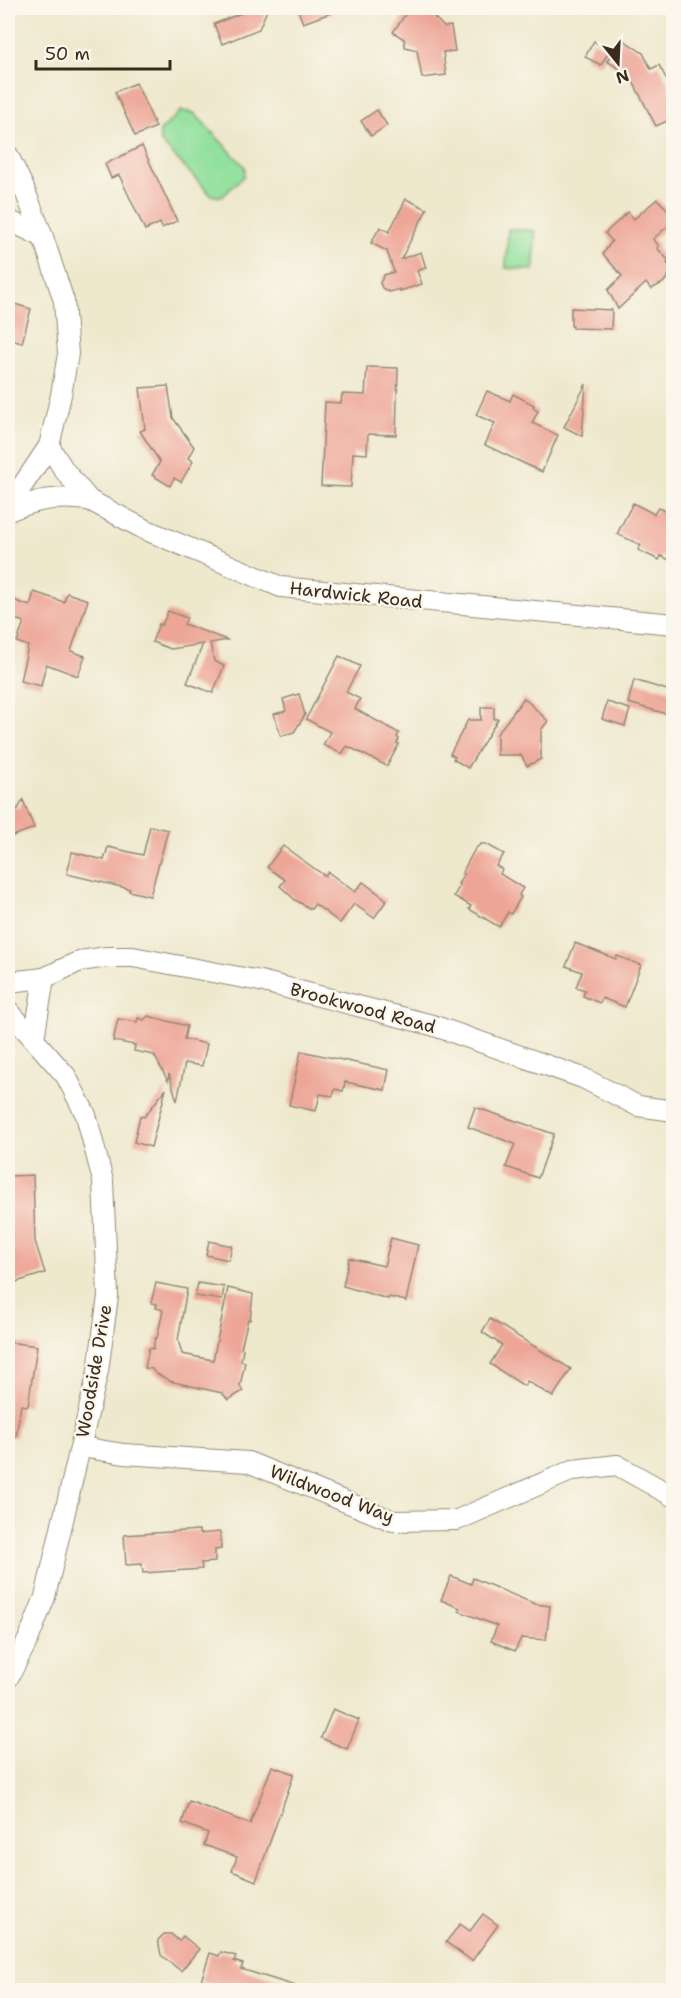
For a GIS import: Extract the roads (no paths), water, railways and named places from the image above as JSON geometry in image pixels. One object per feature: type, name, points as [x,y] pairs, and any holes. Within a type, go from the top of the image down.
[{"type":"street","points":[[8,156],[23,186],[43,237],[64,301],[68,354],[62,395],[49,446],[8,509]]},
{"type":"street","points":[[8,220],[43,237]]},
{"type":"street","name":"Hardwick Road","points":[[49,446],[64,470],[89,500],[144,529],[281,587],[674,624]]},
{"type":"street","points":[[8,509],[32,502],[66,497],[89,500]]},
{"type":"street","name":"Brookwood Road","points":[[8,982],[44,978],[80,961],[107,957],[133,957],[260,981],[432,1025],[583,1078],[638,1106],[674,1112]]},
{"type":"street","points":[[34,1039],[44,978]]},
{"type":"street","name":"Woodside Drive","points":[[8,1010],[66,1076],[86,1115],[104,1181],[108,1296],[98,1371],[45,1597],[28,1640],[8,1678]]},
{"type":"street","name":"Wildwood Way","points":[[81,1447],[124,1454],[248,1462],[393,1521],[457,1520],[573,1470],[617,1465],[674,1497]]}]
